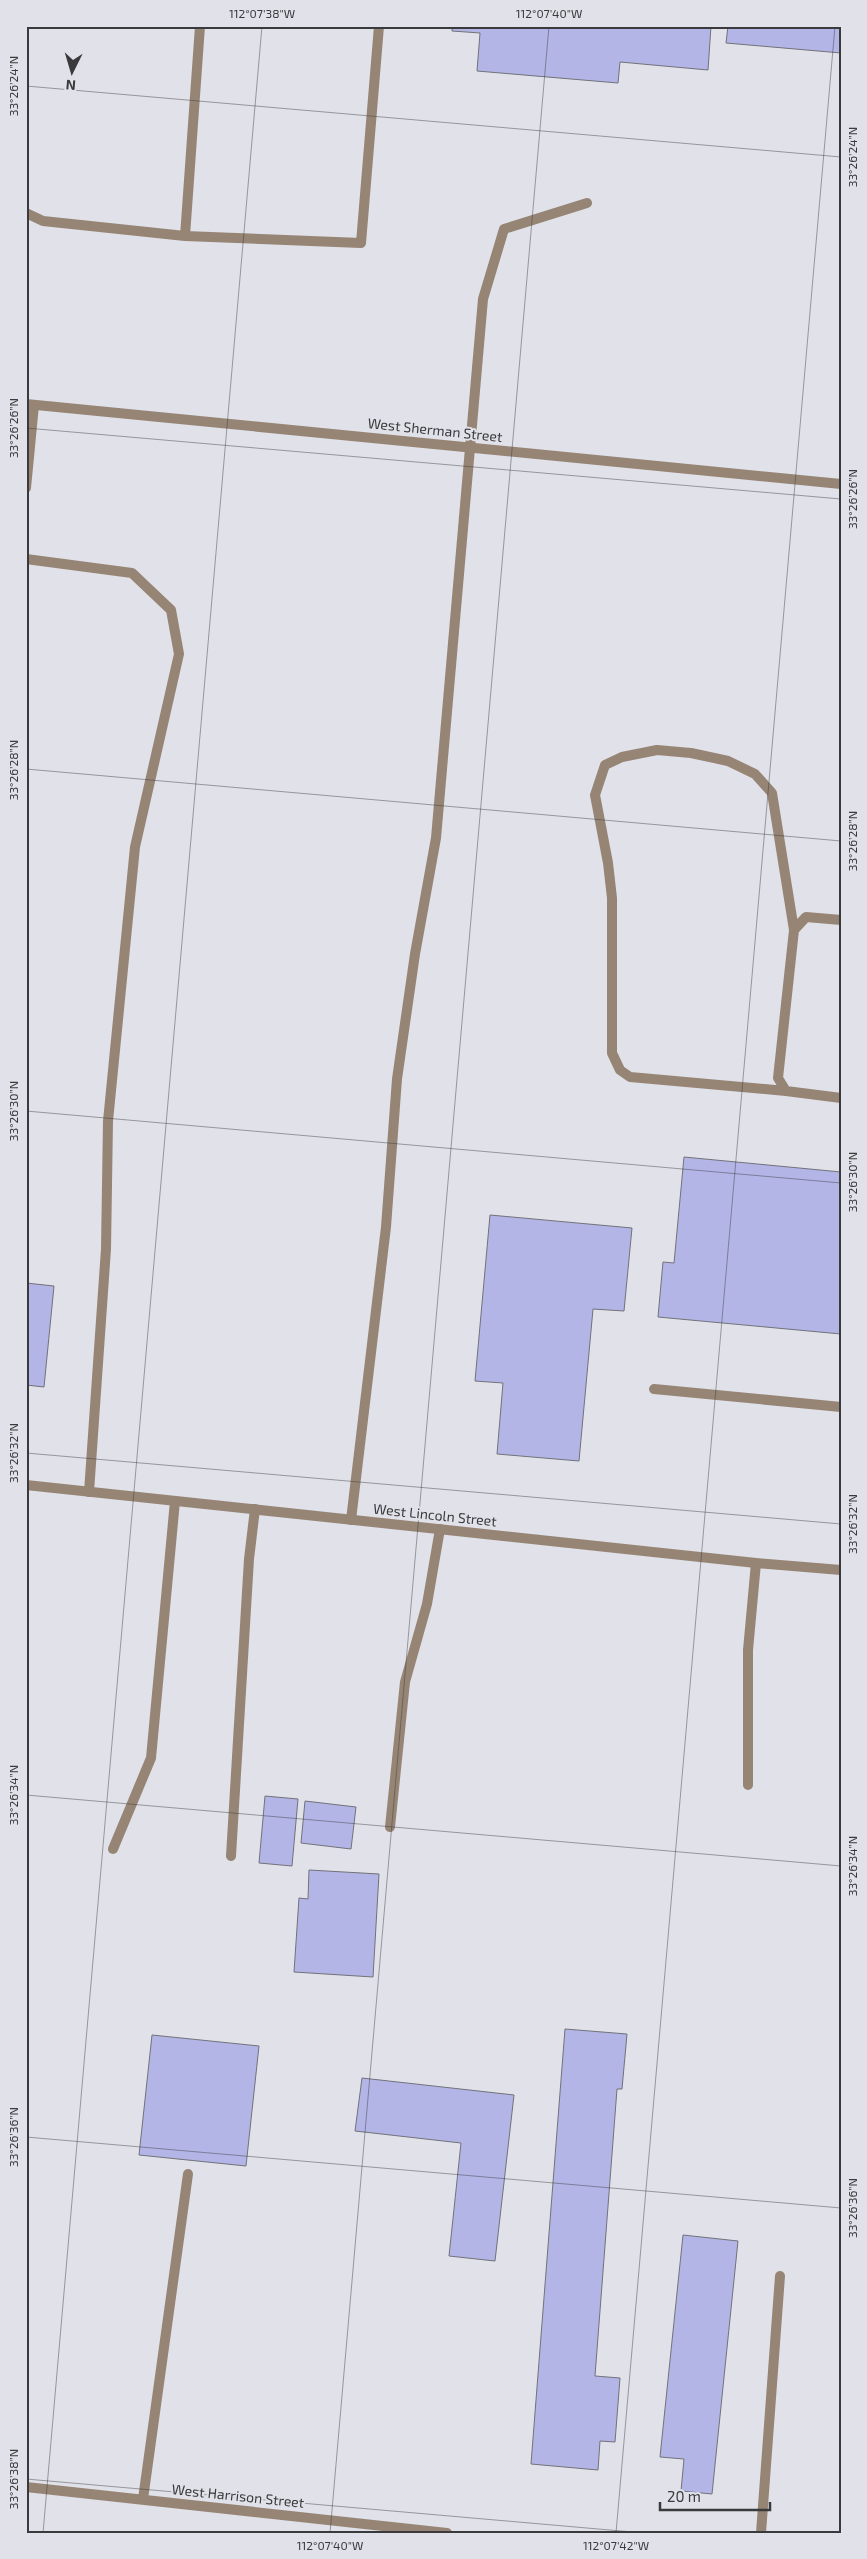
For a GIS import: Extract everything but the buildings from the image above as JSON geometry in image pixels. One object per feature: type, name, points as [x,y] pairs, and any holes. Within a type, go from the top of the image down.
[{"type":"street","points":[[185,236],[200,26]]},
{"type":"street","points":[[26,213],[43,221],[185,236],[361,243],[379,26]]},
{"type":"street","points":[[351,1520],[386,1227],[397,1079],[415,954],[436,838],[483,299],[504,229],[587,202]]},
{"type":"street","points":[[26,488],[30,405]]},
{"type":"street","name":"West Sherman Street","points":[[30,405],[841,484]]},
{"type":"street","points":[[26,559],[132,573],[171,610],[179,654],[135,847],[108,1121],[106,1249],[89,1492]]},
{"type":"street","points":[[786,1091],[778,1078],[794,930],[772,793],[755,774],[728,761],[691,753],[657,750],[622,758],[605,765],[595,794],[608,863],[612,898],[612,1053],[620,1070],[630,1077],[786,1091],[841,1098]]},
{"type":"street","points":[[794,930],[806,917],[841,920]]},
{"type":"street","points":[[654,1389],[841,1407]]},
{"type":"street","name":"West Lincoln Street","points":[[26,1485],[756,1563],[841,1570]]},
{"type":"street","points":[[113,1849],[151,1758],[175,1500]]},
{"type":"street","points":[[232,1856],[249,1559],[255,1509]]},
{"type":"street","points":[[390,1827],[405,1682],[429,1596],[440,1529]]},
{"type":"street","points":[[748,1785],[748,1650],[756,1563]]},
{"type":"street","points":[[143,2499],[188,2174]]},
{"type":"street","points":[[761,2533],[780,2276]]},
{"type":"street","name":"West Harrison Street","points":[[26,2487],[447,2533]]}]
